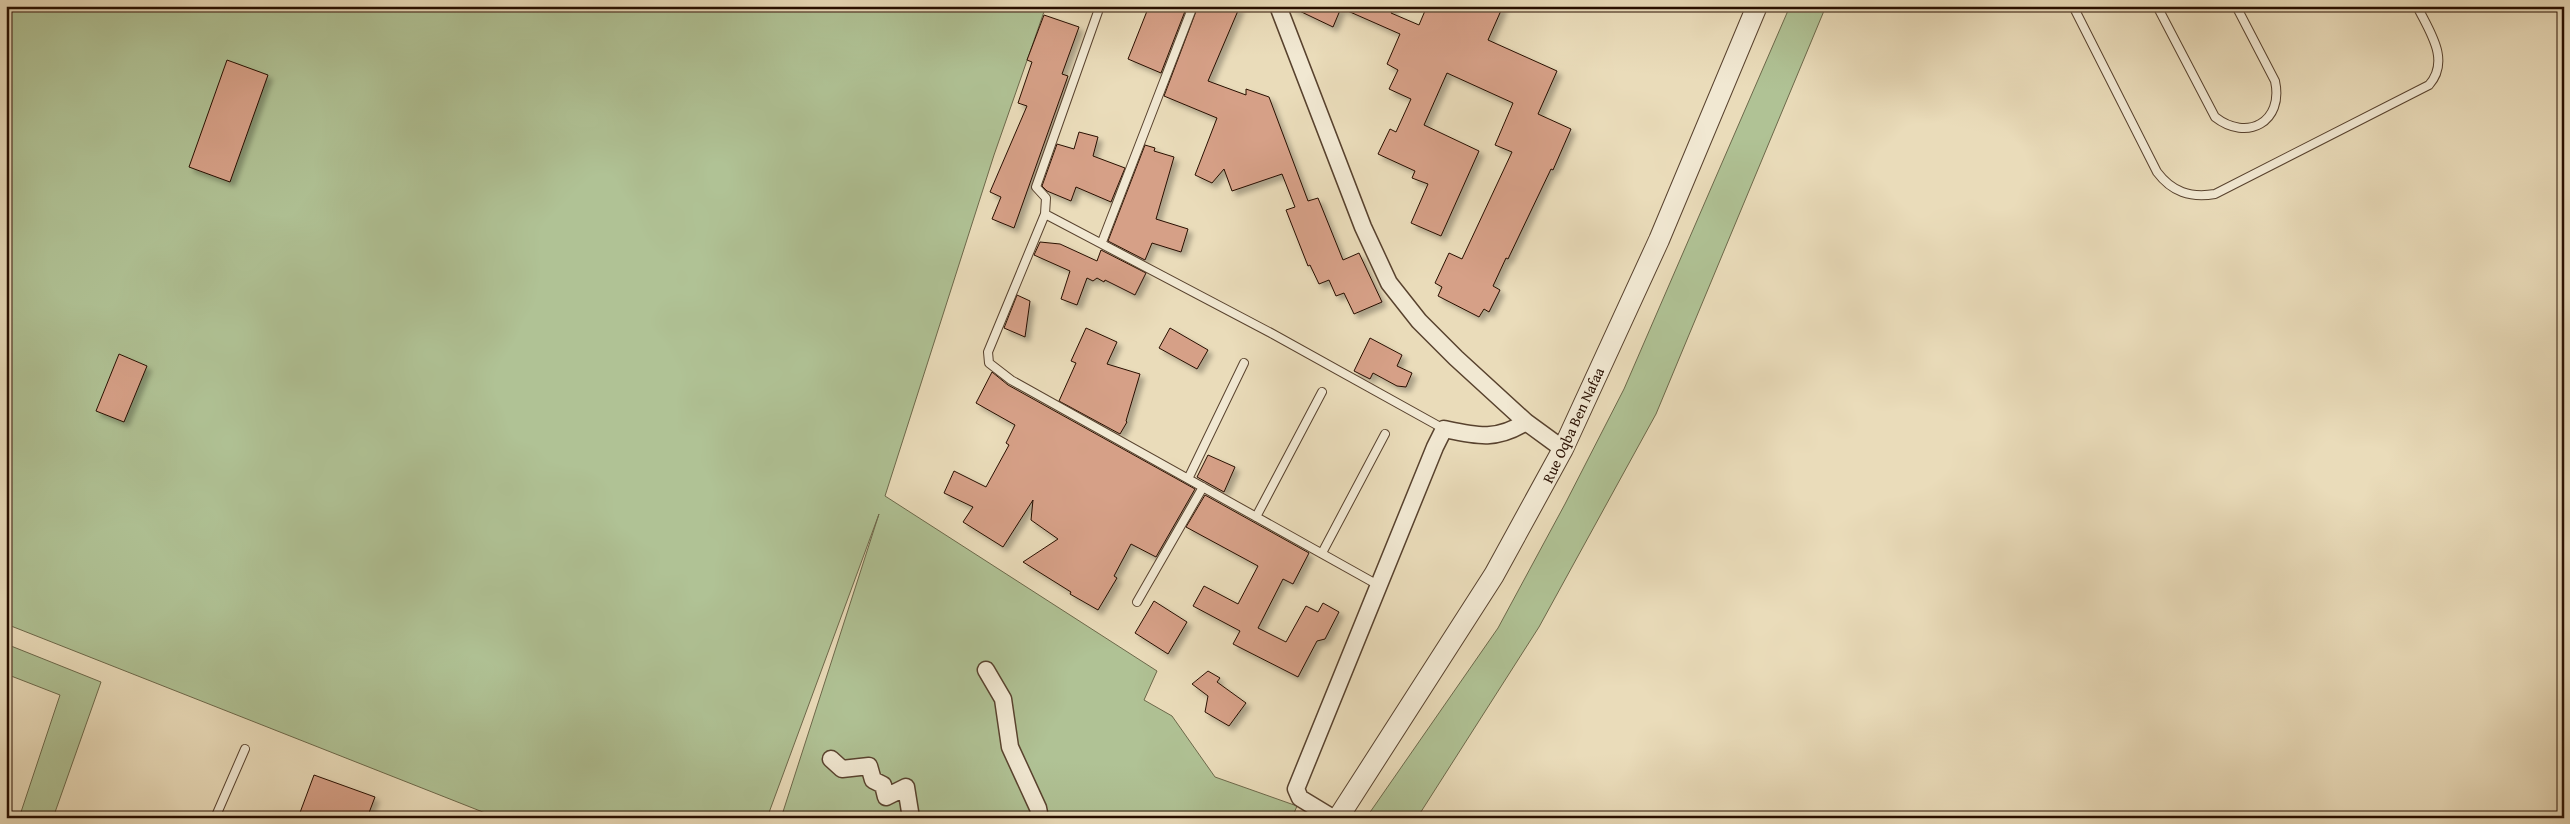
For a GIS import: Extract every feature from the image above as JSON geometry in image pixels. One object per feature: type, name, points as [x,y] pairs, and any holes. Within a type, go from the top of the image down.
[{"type":"street","points":[[1278,6],[1363,227],[1389,283],[1419,321],[1526,422],[1563,449]]},
{"type":"street","name":"Rue Oqba Ben Nafaa","points":[[1338,818],[1494,575],[1563,449],[1659,240],[1757,6]]},
{"type":"street","points":[[1333,818],[1300,798],[1296,789],[1378,585],[1444,429],[1476,436],[1494,436],[1510,432],[1526,422]]},
{"type":"street","points":[[986,670],[1003,699],[1010,747],[1038,808],[1040,818]]},
{"type":"street","points":[[831,759],[842,769],[868,766],[873,780],[883,785],[886,796],[906,787],[911,818]]},
{"type":"lane","points":[[1100,6],[1036,188],[1046,198],[1045,214],[988,352],[989,364],[1011,380],[1378,585]]},
{"type":"lane","points":[[1102,242],[1193,6]]},
{"type":"lane","points":[[2073,6],[2157,172],[2165,182],[2176,190],[2188,195],[2202,196],[2215,194],[2429,85],[2438,71],[2439,54],[2417,6]]},
{"type":"lane","points":[[2157,6],[2215,117],[2225,125],[2237,129],[2249,129],[2260,124],[2270,116],[2275,106],[2277,93],[2275,81],[2236,6]]},
{"type":"lane","points":[[1045,214],[1102,242],[1444,429]]},
{"type":"lane","points":[[1188,479],[1244,363]]},
{"type":"lane","points":[[1256,517],[1322,392]]},
{"type":"lane","points":[[1322,553],[1385,434]]},
{"type":"lane","points":[[1137,602],[1203,487]]},
{"type":"lane","points":[[215,818],[245,749]]},
{"type":"green space","points":[[6,6],[1046,6],[994,155],[885,496],[1157,671],[1144,700],[1172,716],[1215,777],[1297,806],[1292,818],[781,818],[879,514],[767,818],[498,818],[6,624]]},
{"type":"green space","points":[[1790,6],[1826,6],[1656,414],[1539,627],[1417,818],[1366,818],[1498,628],[1565,504],[1624,389]]},
{"type":"green space","points":[[6,644],[101,682],[53,818],[19,818],[60,695],[6,674]]},
{"type":"building","points":[[1149,6],[1187,6],[1161,73],[1128,59]]},
{"type":"building","points":[[1198,6],[1240,6],[1208,81],[1246,95],[1246,89],[1269,97],[1308,201],[1318,198],[1343,260],[1359,253],[1382,302],[1354,314],[1344,293],[1336,296],[1329,280],[1319,284],[1310,265],[1308,266],[1286,210],[1295,207],[1282,174],[1232,191],[1224,169],[1212,183],[1195,175],[1217,118],[1164,96]]},
{"type":"building","points":[[1289,6],[1394,6],[1391,13],[1419,25],[1427,6],[1503,6],[1488,40],[1557,71],[1538,114],[1571,129],[1553,170],[1551,169],[1493,286],[1500,290],[1489,312],[1484,309],[1479,317],[1438,296],[1442,287],[1435,283],[1449,253],[1462,259],[1512,152],[1495,145],[1513,103],[1447,73],[1424,125],[1479,151],[1441,236],[1411,223],[1428,184],[1412,178],[1415,171],[1378,154],[1390,129],[1396,132],[1411,99],[1389,89],[1398,70],[1387,64],[1400,34],[1341,8],[1333,27]]},
{"type":"building","points":[[1044,15],[1079,27],[1062,74],[1068,76],[1014,228],[992,219],[1001,197],[990,192],[1027,106],[1018,103],[1032,62],[1027,60]]},
{"type":"building","points":[[227,60],[268,75],[230,182],[189,167]]},
{"type":"building","points":[[1079,132],[1098,137],[1093,156],[1125,168],[1111,202],[1076,187],[1071,201],[1047,191],[1042,186],[1057,144],[1074,149]]},
{"type":"building","points":[[1145,145],[1155,148],[1154,151],[1174,157],[1156,219],[1188,229],[1181,252],[1152,243],[1145,260],[1108,241]]},
{"type":"building","points":[[1040,242],[1060,244],[1097,261],[1101,250],[1146,273],[1135,295],[1105,280],[1104,282],[1097,278],[1093,281],[1087,278],[1077,305],[1061,299],[1070,271],[1034,255]]},
{"type":"building","points":[[1017,295],[1030,301],[1025,337],[1004,328]]},
{"type":"building","points":[[1086,328],[1117,342],[1107,364],[1140,374],[1127,422],[1120,434],[1059,401],[1076,363],[1071,361]]},
{"type":"building","points":[[1170,328],[1208,350],[1197,369],[1159,348]]},
{"type":"building","points":[[1370,338],[1402,355],[1397,366],[1412,373],[1406,387],[1397,386],[1373,373],[1370,379],[1354,371]]},
{"type":"building","points":[[119,354],[147,366],[124,422],[96,411]]},
{"type":"building","points":[[992,372],[1008,385],[1195,489],[1156,557],[1131,544],[1114,576],[1117,578],[1098,610],[1070,594],[1071,592],[1023,562],[1058,539],[1031,520],[1033,500],[1003,547],[963,522],[973,507],[944,493],[954,471],[986,487],[1009,445],[1006,443],[1015,425],[976,403]]},
{"type":"building","points":[[1208,455],[1235,467],[1224,492],[1197,477]]},
{"type":"building","points":[[1205,495],[1309,553],[1293,584],[1283,579],[1258,628],[1286,642],[1306,606],[1318,612],[1323,603],[1339,612],[1325,639],[1317,641],[1298,677],[1233,644],[1240,631],[1193,606],[1204,586],[1238,604],[1258,566],[1186,527]]},
{"type":"building","points":[[1154,601],[1187,622],[1168,654],[1135,633]]},
{"type":"building","points":[[1208,671],[1220,678],[1217,682],[1246,703],[1229,726],[1205,712],[1208,696],[1192,684]]},
{"type":"building","points":[[314,775],[375,797],[367,818],[298,818]]}]
